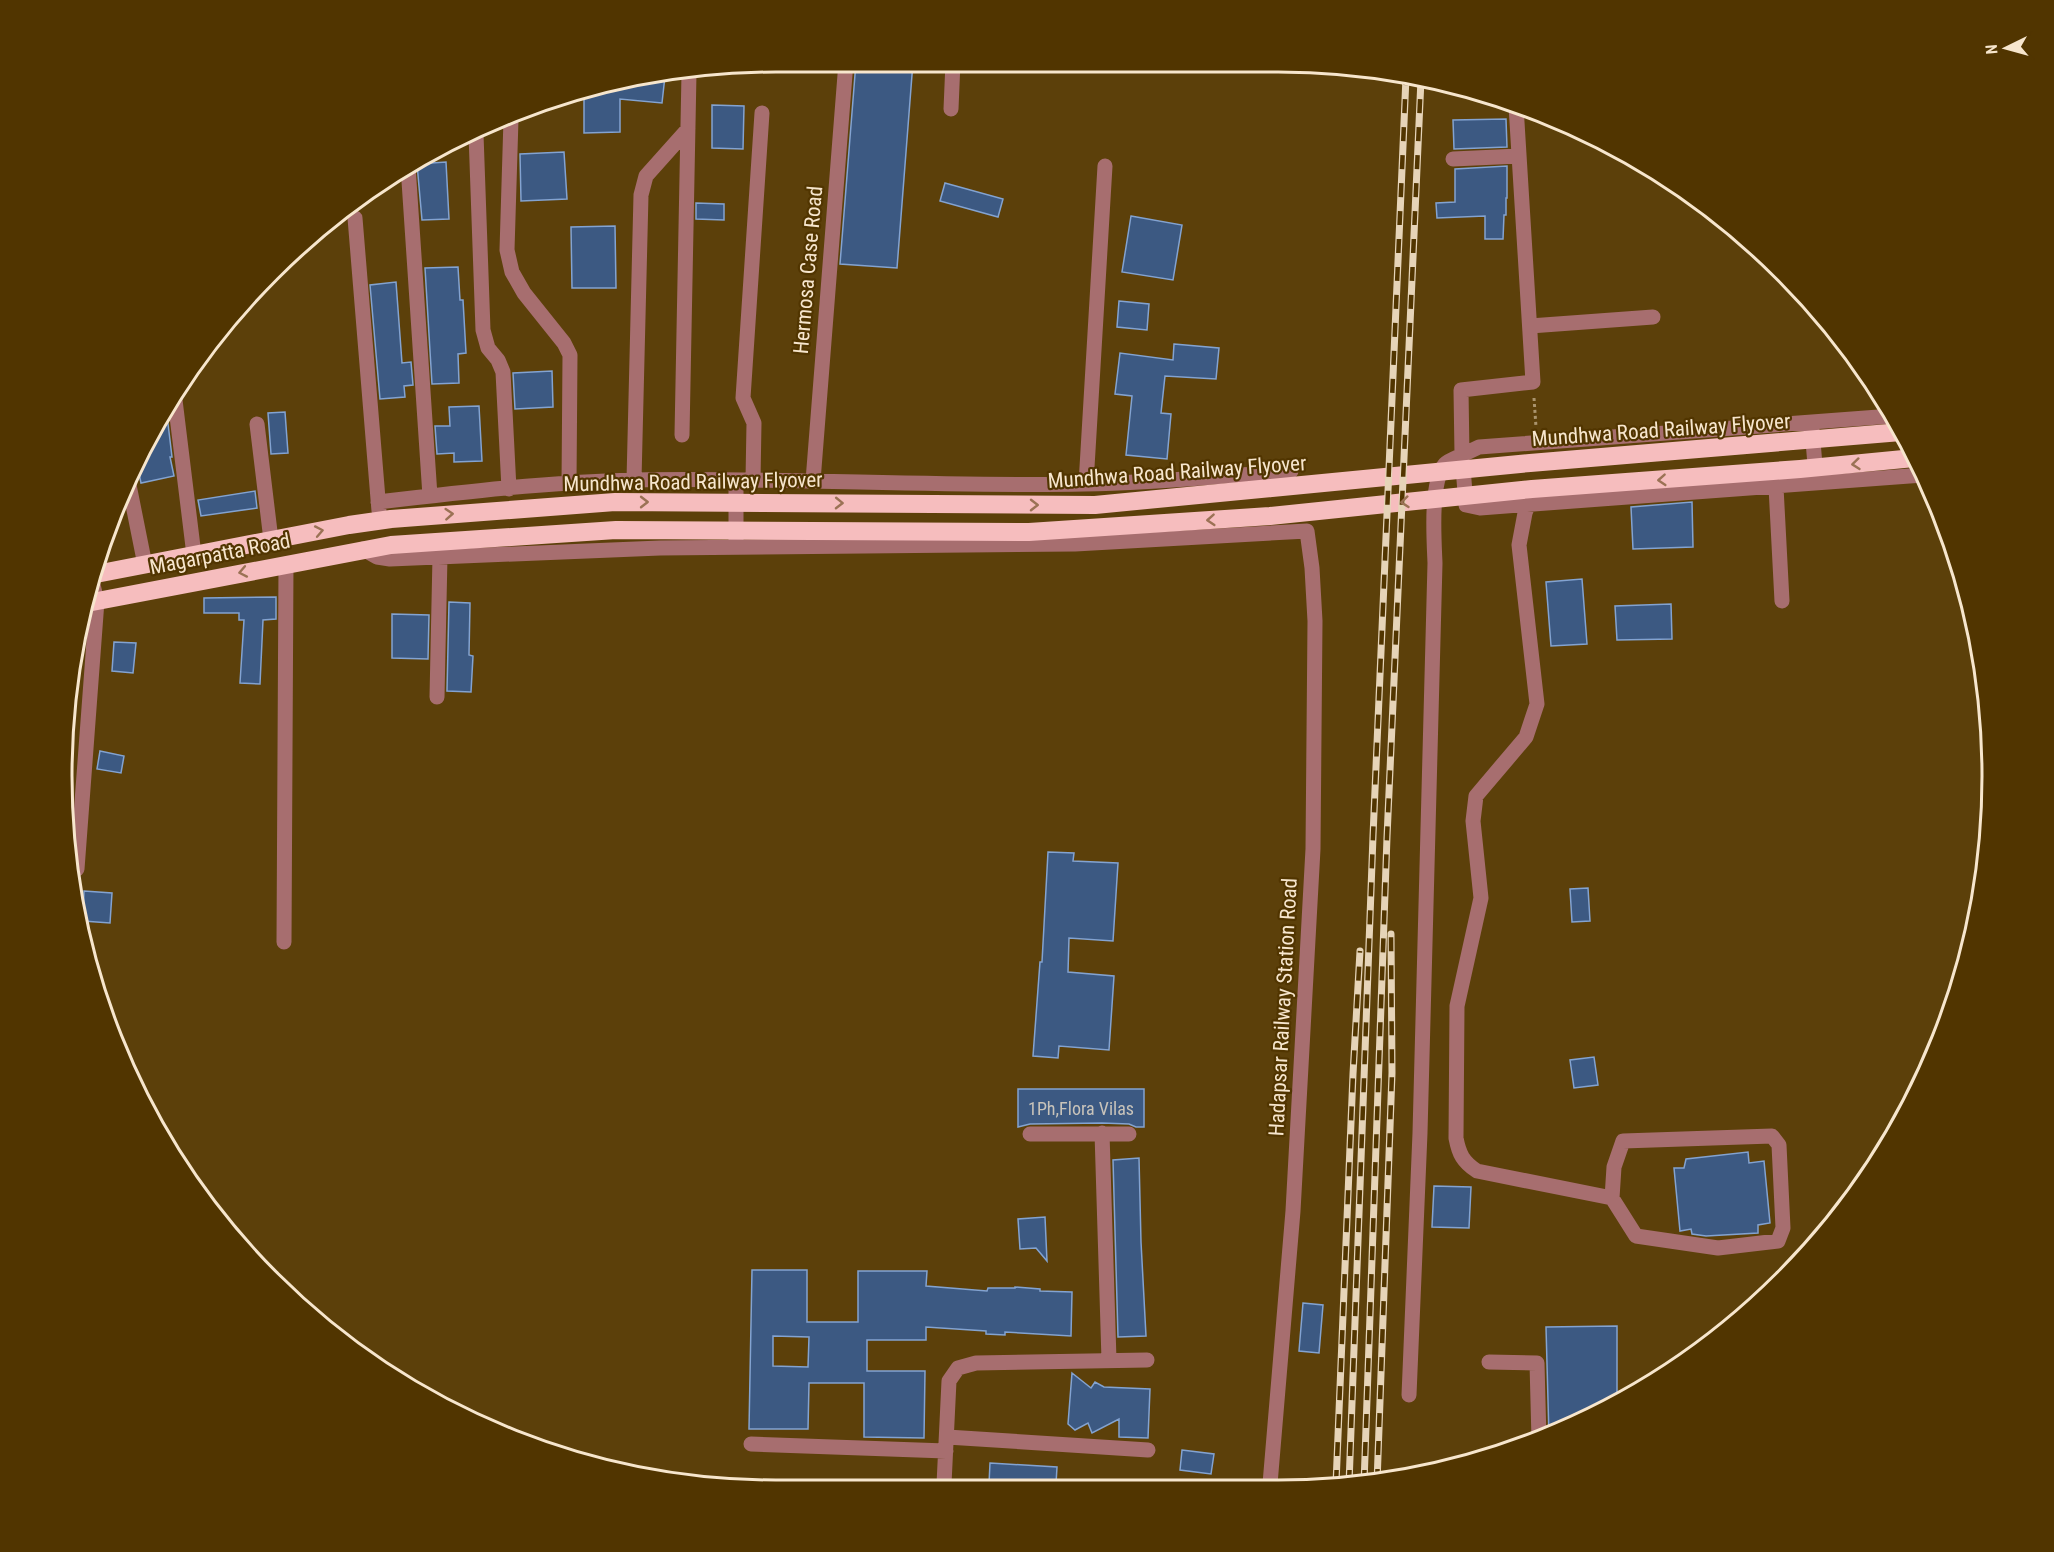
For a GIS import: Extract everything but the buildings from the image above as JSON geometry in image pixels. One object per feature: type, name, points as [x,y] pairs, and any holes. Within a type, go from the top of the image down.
[{"type":"highway","name":"Mundhwa Road Railway Flyover","points":[[349,525],[383,514],[615,502],[1095,505],[1530,463],[1892,433]]},
{"type":"highway","points":[[363,549],[391,545],[616,530],[1029,532],[1270,516],[1520,490],[1906,459]]},
{"type":"highway","name":"Magarpatta Road","points":[[102,573],[349,525]]},
{"type":"highway","name":"Magarpatta Road","points":[[96,595],[363,549]]},
{"type":"street","name":"Hermosa Case Road","points":[[813,481],[845,72]]},
{"type":"street","points":[[951,109],[953,72]]},
{"type":"street","points":[[682,435],[688,78]]},
{"type":"street","points":[[753,480],[754,423],[743,398],[762,113]]},
{"type":"street","points":[[1517,114],[1533,382],[1461,390],[1462,455],[1466,505],[1479,507],[1914,476]]},
{"type":"street","points":[[511,124],[507,250],[512,272],[524,293],[564,343],[570,355],[569,484]]},
{"type":"street","points":[[634,480],[641,195],[646,176],[688,129]]},
{"type":"street","points":[[476,140],[483,330],[488,348],[498,360],[503,372],[510,489]]},
{"type":"street","points":[[1453,159],[1520,156]]},
{"type":"street","points":[[1086,484],[1105,166]]},
{"type":"street","points":[[409,176],[430,496]]},
{"type":"street","points":[[355,218],[383,514],[430,496],[634,480],[972,485],[1086,484],[1291,471]]},
{"type":"street","points":[[1530,326],[1653,317]]},
{"type":"street","points":[[176,408],[194,555]]},
{"type":"street","points":[[1409,1395],[1420,1109],[1435,562],[1433,530],[1436,486],[1446,464],[1479,447],[1883,417]]},
{"type":"street","points":[[1811,422],[1817,483]]},
{"type":"street","points":[[257,424],[271,540]]},
{"type":"street","points":[[363,549],[377,557],[390,559],[736,547],[736,480]]},
{"type":"street","points":[[1776,487],[1782,601]]},
{"type":"street","points":[[131,496],[145,565]]},
{"type":"street","points":[[1529,503],[1519,545],[1537,704],[1526,737],[1476,796],[1473,821],[1481,898],[1457,1006],[1456,1138],[1458,1152],[1465,1163],[1477,1171],[1612,1198],[1636,1236],[1718,1248],[1778,1241],[1783,1228],[1779,1145],[1772,1136],[1623,1141],[1614,1167],[1612,1198]]},
{"type":"street","name":"Hadapsar Railway Station Road","points":[[736,547],[1075,544],[1307,531],[1315,621],[1313,849],[1293,1211],[1270,1480]]},
{"type":"street","points":[[437,697],[440,556]]},
{"type":"street","points":[[284,942],[286,564]]},
{"type":"street","points":[[77,861],[91,617]]},
{"type":"street","points":[[1102,1133],[1108,1360]]},
{"type":"street","points":[[1029,1134],[1129,1134]]},
{"type":"street","points":[[944,1480],[949,1382],[958,1368],[976,1362],[1147,1360]]},
{"type":"street","points":[[1489,1362],[1537,1363],[1539,1429]]},
{"type":"street","points":[[751,1444],[946,1444],[1148,1450]]},
{"type":"path","points":[[1533,382],[1538,441]]},
{"type":"railway","points":[[1349,1476],[1373,836],[1406,84]]},
{"type":"railway","points":[[1364,1474],[1387,837],[1421,87]]},
{"type":"railway","points":[[1377,1473],[1392,1073],[1391,934]]},
{"type":"railway","points":[[1336,1477],[1360,951]]}]
